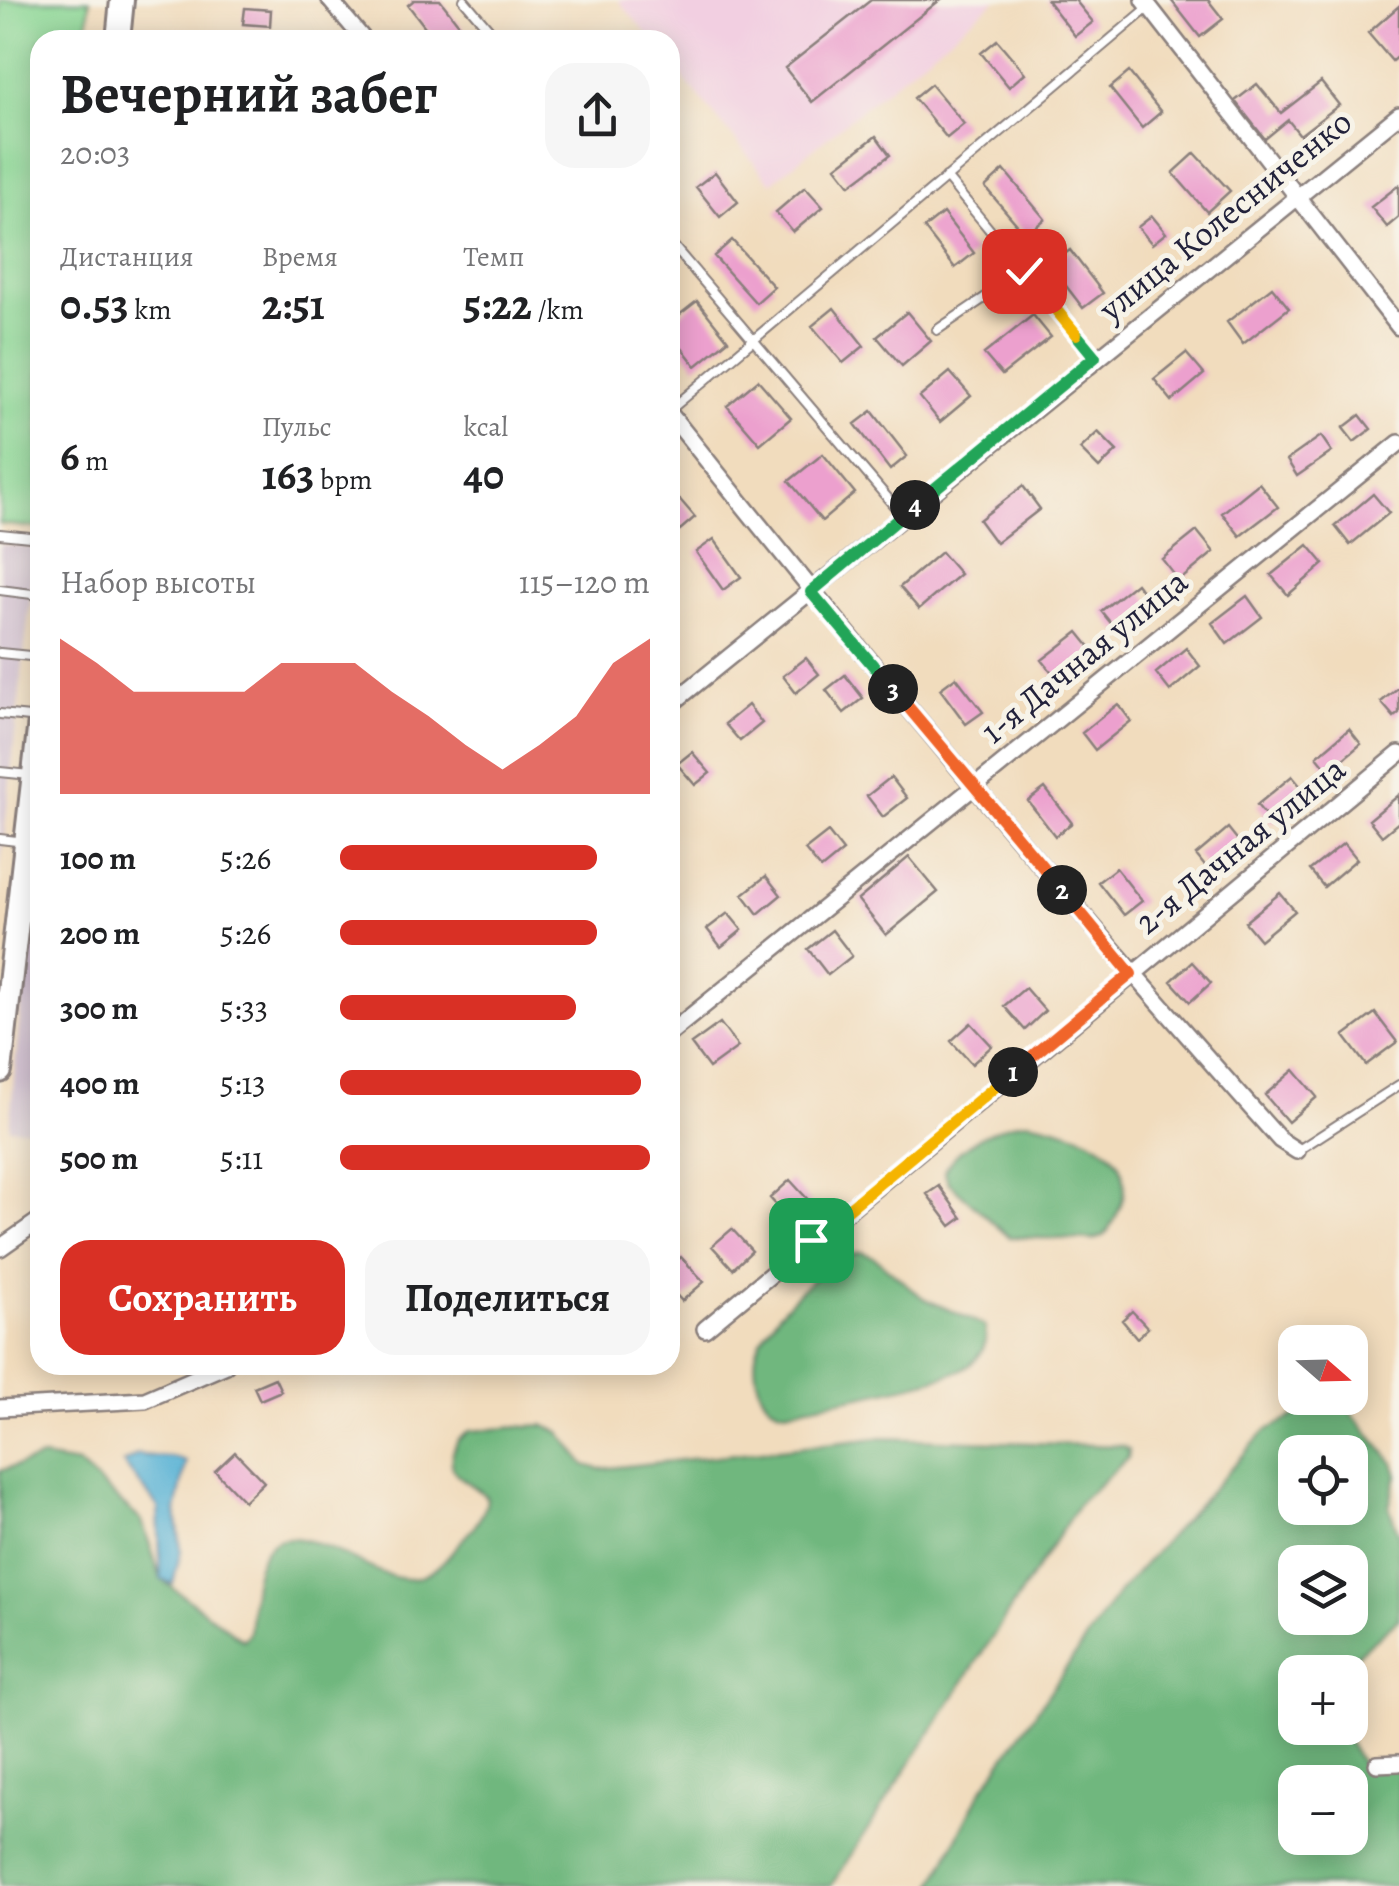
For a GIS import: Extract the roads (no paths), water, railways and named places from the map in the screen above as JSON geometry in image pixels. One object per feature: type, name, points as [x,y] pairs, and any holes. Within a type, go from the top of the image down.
[{"type":"main road","points":[[119,30],[122,0]]},
{"type":"main road","points":[[1,1056],[9,905],[26,842],[30,809]]},
{"type":"street","points":[[330,0],[356,30]]},
{"type":"street","points":[[1147,3],[1399,327]]},
{"type":"street","name":"улица Колесниченко","points":[[680,697],[1399,114]]},
{"type":"street","points":[[680,431],[1131,974],[1280,1140],[1297,1150]]},
{"type":"street","name":"1-я Дачная улица","points":[[680,1024],[973,783],[1399,443]]},
{"type":"street","name":"2-я Дачная улица","points":[[704,1329],[1399,754]]},
{"type":"street","points":[[0,1248],[30,1227]]},
{"type":"street","points":[[0,1408],[145,1400],[203,1375]]},
{"type":"street","points":[[1377,1764],[1399,1763]]},
{"type":"lane","points":[[464,0],[490,30]]},
{"type":"lane","points":[[680,413],[752,340],[1147,3]]},
{"type":"lane","points":[[946,177],[1095,357]]},
{"type":"lane","points":[[680,254],[902,515]]},
{"type":"lane","points":[[937,330],[1024,271]]},
{"type":"lane","points":[[0,534],[30,537]]},
{"type":"lane","points":[[0,590],[30,594]]},
{"type":"lane","points":[[0,653],[30,656]]},
{"type":"lane","points":[[0,714],[30,718]]},
{"type":"lane","points":[[0,772],[30,776]]},
{"type":"lane","points":[[0,839],[26,842]]},
{"type":"lane","points":[[1297,1150],[1399,1085]]},
{"type":"water","points":[[138,1454],[186,1462],[176,1511],[181,1550],[173,1584],[161,1579],[158,1507],[123,1463]]}]
